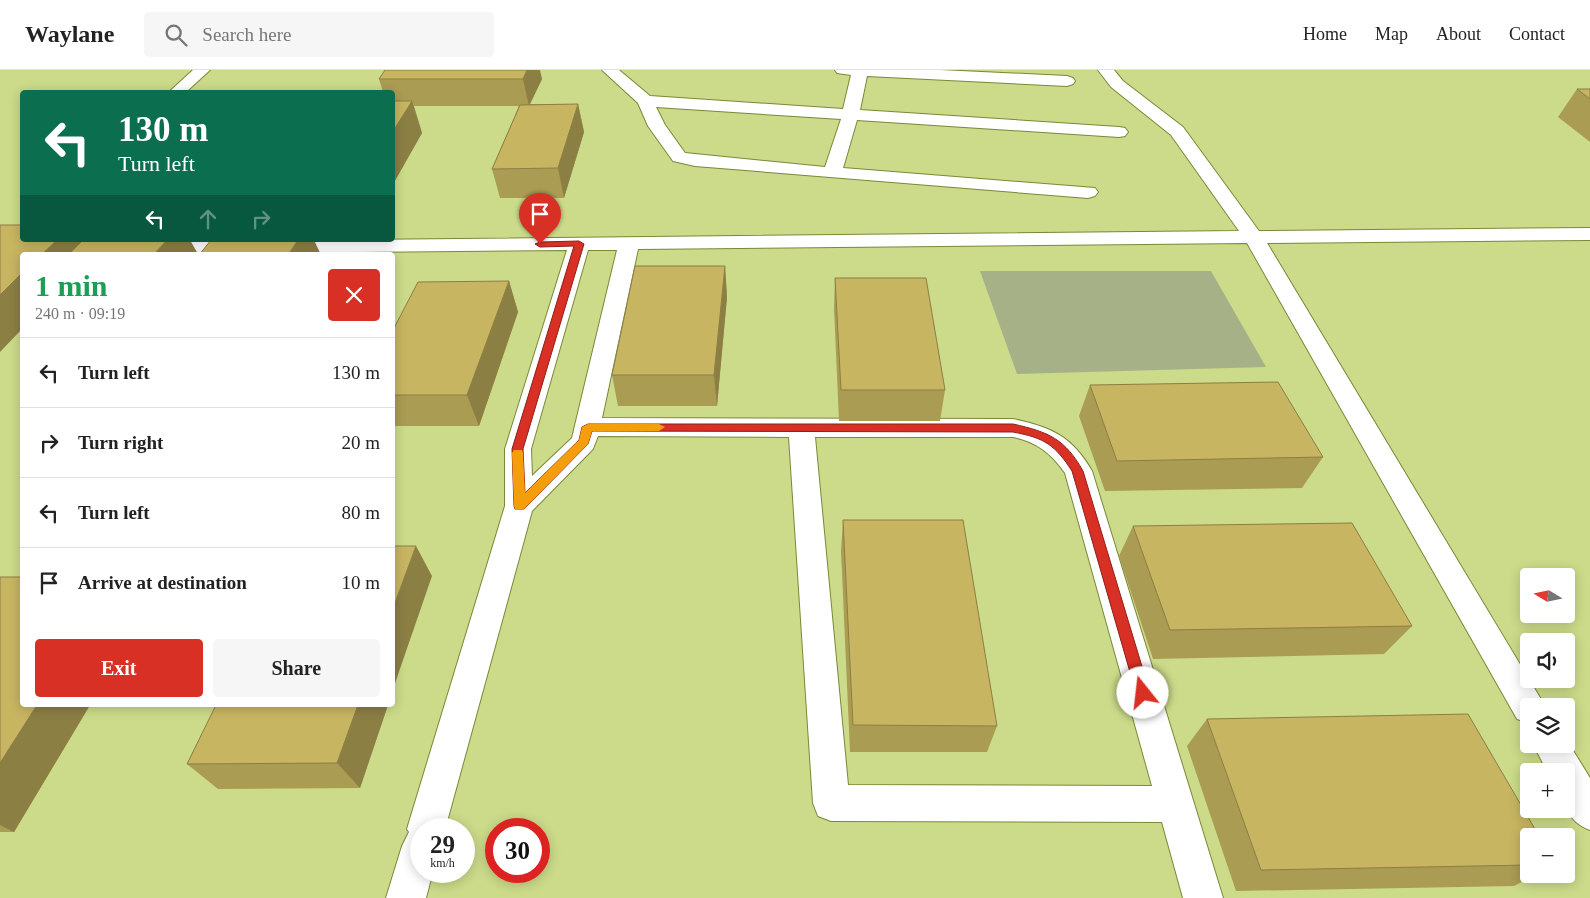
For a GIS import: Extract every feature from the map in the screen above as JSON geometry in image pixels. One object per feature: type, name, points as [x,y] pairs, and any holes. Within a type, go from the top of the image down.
[{"type":"street","points":[[179,90],[202,70]]},
{"type":"street","points":[[610,70],[645,101],[657,126],[680,157],[695,161],[1088,192]]},
{"type":"street","points":[[832,173],[851,113],[854,70],[1066,81]]},
{"type":"street","points":[[1106,70],[1117,84],[1177,131],[1254,238],[1523,698]]},
{"type":"street","points":[[645,101],[1120,132]]},
{"type":"street","points":[[141,248],[1590,234]]},
{"type":"street","points":[[429,818],[520,506],[518,449],[579,244]]},
{"type":"street","points":[[520,506],[584,442],[629,244]]},
{"type":"street","points":[[588,427],[1013,428],[1038,433],[1063,449],[1078,471],[1203,898]]},
{"type":"street","points":[[801,428],[831,803],[1176,804]]},
{"type":"street","points":[[1575,787],[1590,812]]},
{"type":"street","points":[[406,898],[410,883]]},
{"type":"green space","points":[[980,271],[1211,271],[1266,367],[1017,374]]},
{"type":"building","points":[[385,70],[527,70],[523,79],[379,79]]},
{"type":"building","points":[[1577,89],[1590,89],[1590,99]]},
{"type":"building","points":[[395,101],[412,101],[395,128]]},
{"type":"building","points":[[578,104],[558,168],[492,169],[520,105]]},
{"type":"building","points":[[0,225],[20,225],[20,242],[55,242],[44,252],[20,252],[20,275],[0,295]]},
{"type":"building","points":[[81,242],[165,242],[156,252],[71,252]]},
{"type":"building","points":[[209,242],[297,242],[290,252],[201,252]]},
{"type":"building","points":[[635,266],[725,266],[714,375],[612,375]]},
{"type":"building","points":[[835,278],[926,278],[945,390],[841,390]]},
{"type":"building","points":[[509,281],[467,395],[395,395],[395,326],[418,282]]},
{"type":"building","points":[[1278,382],[1323,457],[1117,461],[1090,385]]},
{"type":"building","points":[[843,520],[963,520],[997,726],[853,725]]},
{"type":"building","points":[[1352,523],[1412,626],[1170,630],[1133,526]]},
{"type":"building","points":[[395,546],[416,546],[395,603]]},
{"type":"building","points":[[0,577],[20,577],[20,707],[36,707],[0,763]]},
{"type":"building","points":[[215,707],[357,707],[337,763],[187,764]]},
{"type":"building","points":[[1468,714],[1520,803],[1520,818],[1529,818],[1534,828],[1520,828],[1520,865],[1261,870],[1207,719]]},
{"type":"slow traffic","points":[[518,453],[520,506],[584,442],[588,427],[659,427]]},
{"type":"route","points":[[540,244],[579,244],[518,449],[520,506],[584,442],[588,427],[1013,428],[1038,433],[1063,449],[1078,471],[1143,693]]}]
